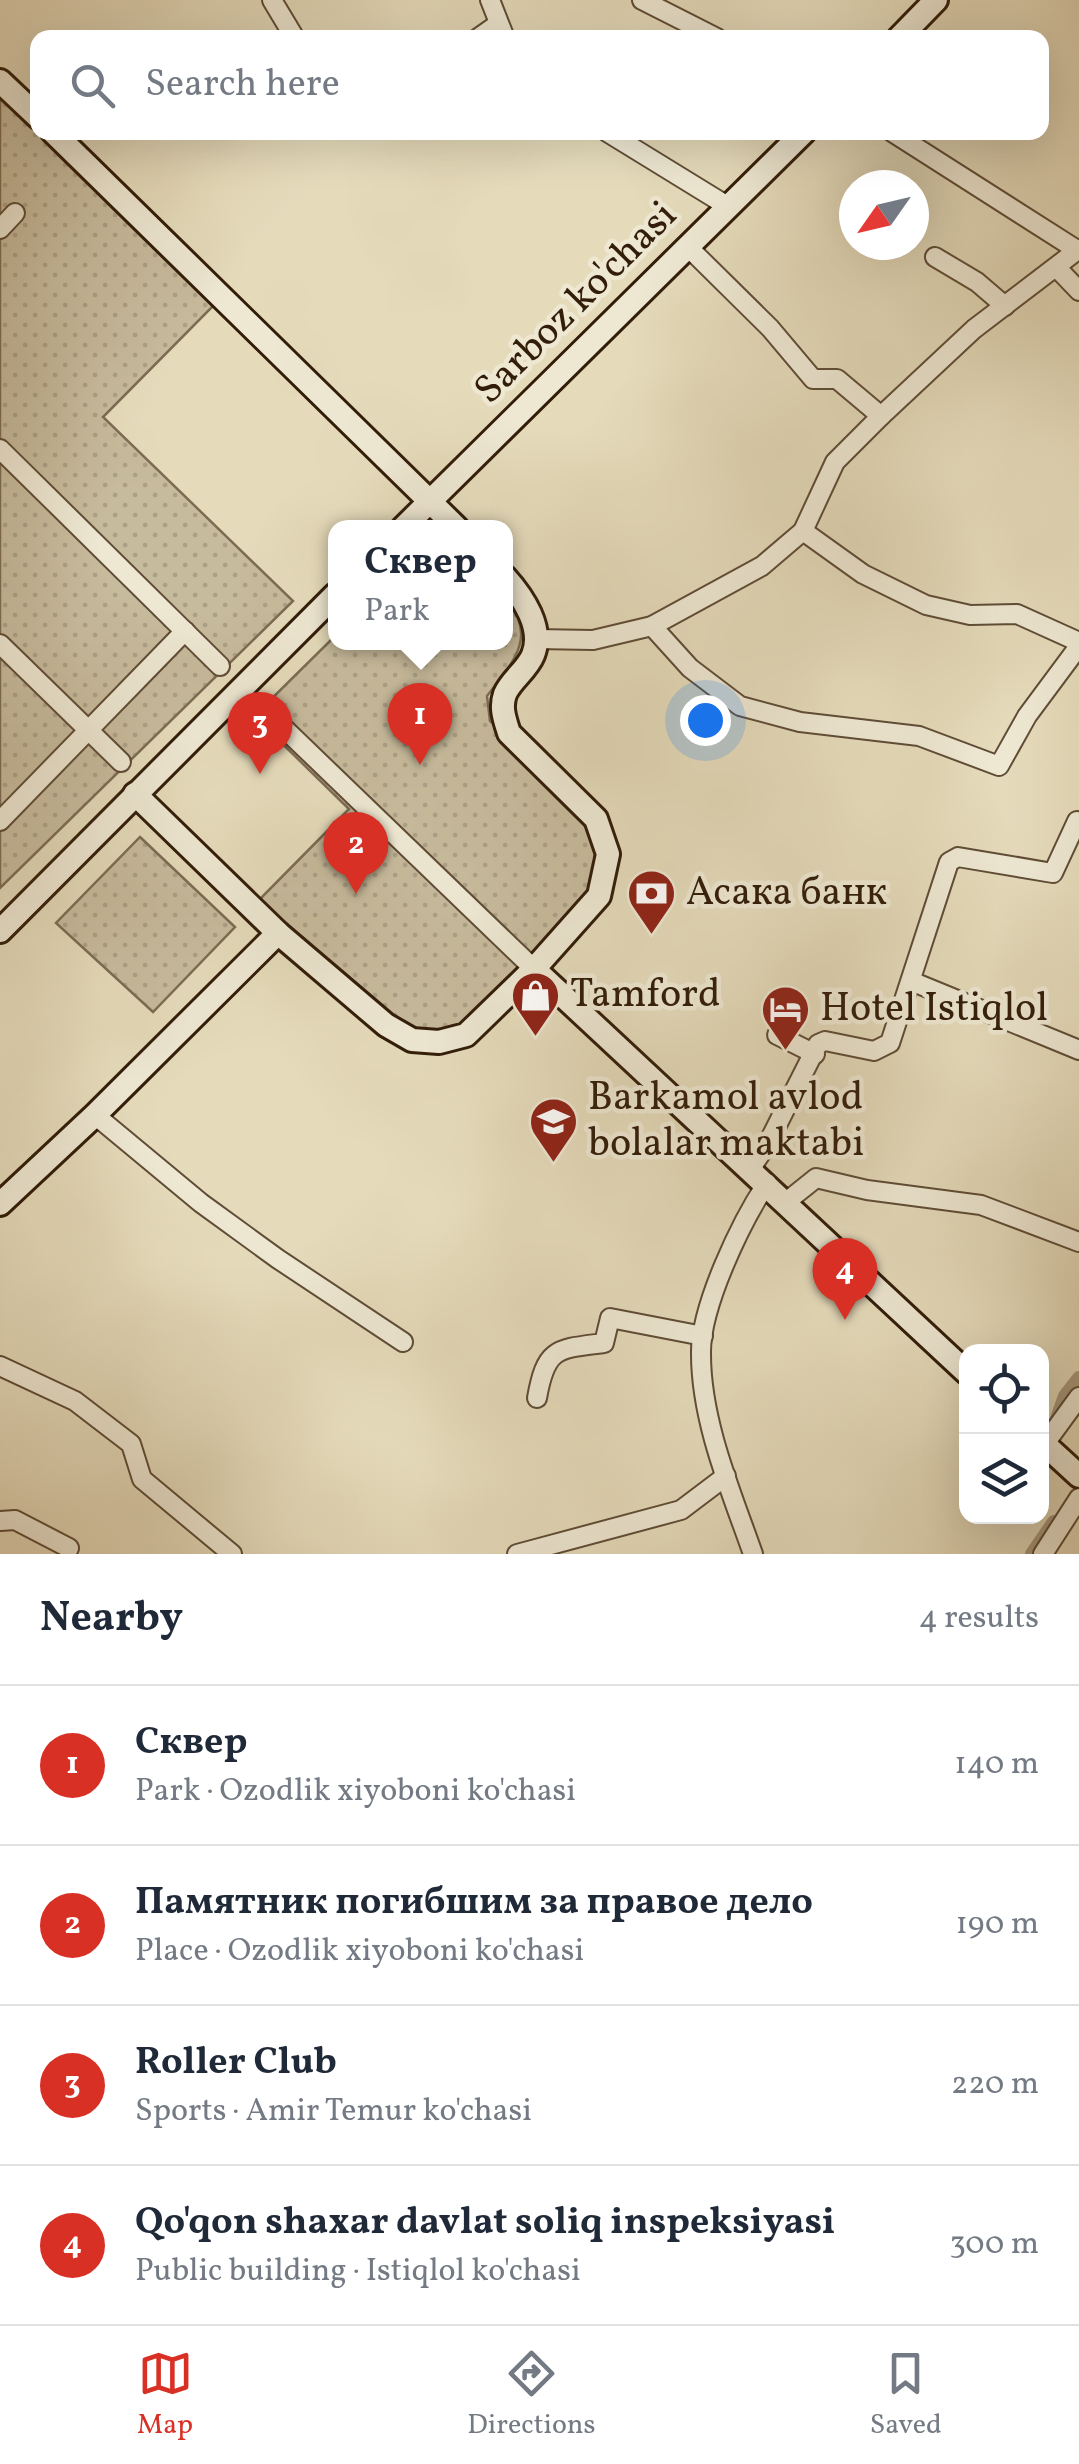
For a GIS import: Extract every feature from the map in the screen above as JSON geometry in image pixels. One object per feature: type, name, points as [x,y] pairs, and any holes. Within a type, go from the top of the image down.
[{"type":"main road","points":[[907,30],[936,0]]},
{"type":"main road","points":[[0,81],[30,109]]},
{"type":"main road","points":[[61,140],[450,520]]},
{"type":"main road","name":"Sarboz ko'chasi","points":[[411,520],[796,140]]},
{"type":"main road","points":[[134,794],[278,933],[386,1025],[412,1040],[439,1042],[466,1034],[534,969],[599,896],[608,854],[596,819],[510,733],[502,714],[505,694],[532,656],[536,638],[533,621],[513,587]]},
{"type":"main road","points":[[0,932],[328,602]]},
{"type":"main road","points":[[0,1204],[96,1116],[278,933]]},
{"type":"main road","points":[[534,969],[959,1365]]},
{"type":"main road","points":[[1049,1449],[1079,1476]]},
{"type":"street","points":[[272,0],[289,30]]},
{"type":"street","points":[[490,0],[502,30]]},
{"type":"street","points":[[642,0],[701,30]]},
{"type":"street","points":[[620,140],[729,208]]},
{"type":"street","points":[[536,638],[593,640],[652,626],[762,566],[803,531],[836,462],[881,416],[974,329],[1078,250],[905,140]]},
{"type":"street","points":[[0,229],[15,213]]},
{"type":"street","points":[[688,247],[770,328],[814,379],[837,379],[881,416]]},
{"type":"street","points":[[935,257],[977,282],[1005,306]]},
{"type":"street","points":[[1056,268],[1079,292]]},
{"type":"street","points":[[0,449],[220,666]]},
{"type":"street","points":[[652,626],[690,668],[740,706],[800,722],[918,736],[999,766],[1027,716],[1079,644],[1017,614],[970,615],[926,605],[863,574],[803,531]]},
{"type":"street","points":[[0,821],[185,631]]},
{"type":"street","points":[[0,644],[121,762]]},
{"type":"street","points":[[263,708],[534,969]]},
{"type":"street","points":[[753,1554],[709,1412],[700,1353],[711,1303],[741,1228],[768,1143],[818,1044],[825,1041],[874,1051],[884,1048],[894,1034],[946,866],[952,859],[1053,874],[1078,821]]},
{"type":"street","points":[[911,981],[1079,1050]]},
{"type":"street","points":[[776,1034],[815,1054]]},
{"type":"street","points":[[96,1116],[278,1260],[404,1342]]},
{"type":"street","points":[[786,1202],[816,1178],[867,1190],[981,1205],[1079,1242]]},
{"type":"street","points":[[537,1398],[542,1368],[561,1348],[604,1342],[610,1318],[703,1336]]},
{"type":"street","points":[[0,1366],[74,1401],[131,1444],[142,1480],[211,1548],[232,1554]]},
{"type":"street","points":[[1049,1436],[1079,1397]]},
{"type":"street","points":[[517,1554],[681,1510],[726,1476]]},
{"type":"street","points":[[1043,1554],[1079,1498]]},
{"type":"street","points":[[0,1521],[16,1520],[69,1548]]},
{"type":"shaded area","points":[[0,97],[30,126],[30,140],[45,140],[215,304],[103,417],[293,601],[0,888]]},
{"type":"shaded area","points":[[513,610],[521,638],[512,661],[487,696],[490,721],[589,817],[600,872],[581,919],[465,1029],[430,1038],[385,1020],[259,900],[349,809],[254,716],[328,643],[328,650],[513,650]]},
{"type":"shaded area","points":[[140,837],[235,927],[153,1012],[56,923]]},
{"type":"waterway","points":[[1056,1421],[1065,1396],[1079,1378]]},
{"type":"waterway","points":[[1032,1554],[1054,1522]]},
{"type":"place","name":"Сквер","points":[[420,765]]},
{"type":"place","name":"Roller Club","points":[[260,774]]},
{"type":"place","name":"Памятник погибшим за правое дело","points":[[356,894]]},
{"type":"place","name":"Асака банк","points":[[651,936]]},
{"type":"place","name":"Tamford","points":[[535,1038]]},
{"type":"place","name":"Hotel Istiqlol","points":[[785,1052]]},
{"type":"place","name":"Barkamol avlod bolalar maktabi","points":[[553,1164]]},
{"type":"place","name":"Qo'qon shaxar davlat soliq inspeksiyasi","points":[[845,1320]]}]
